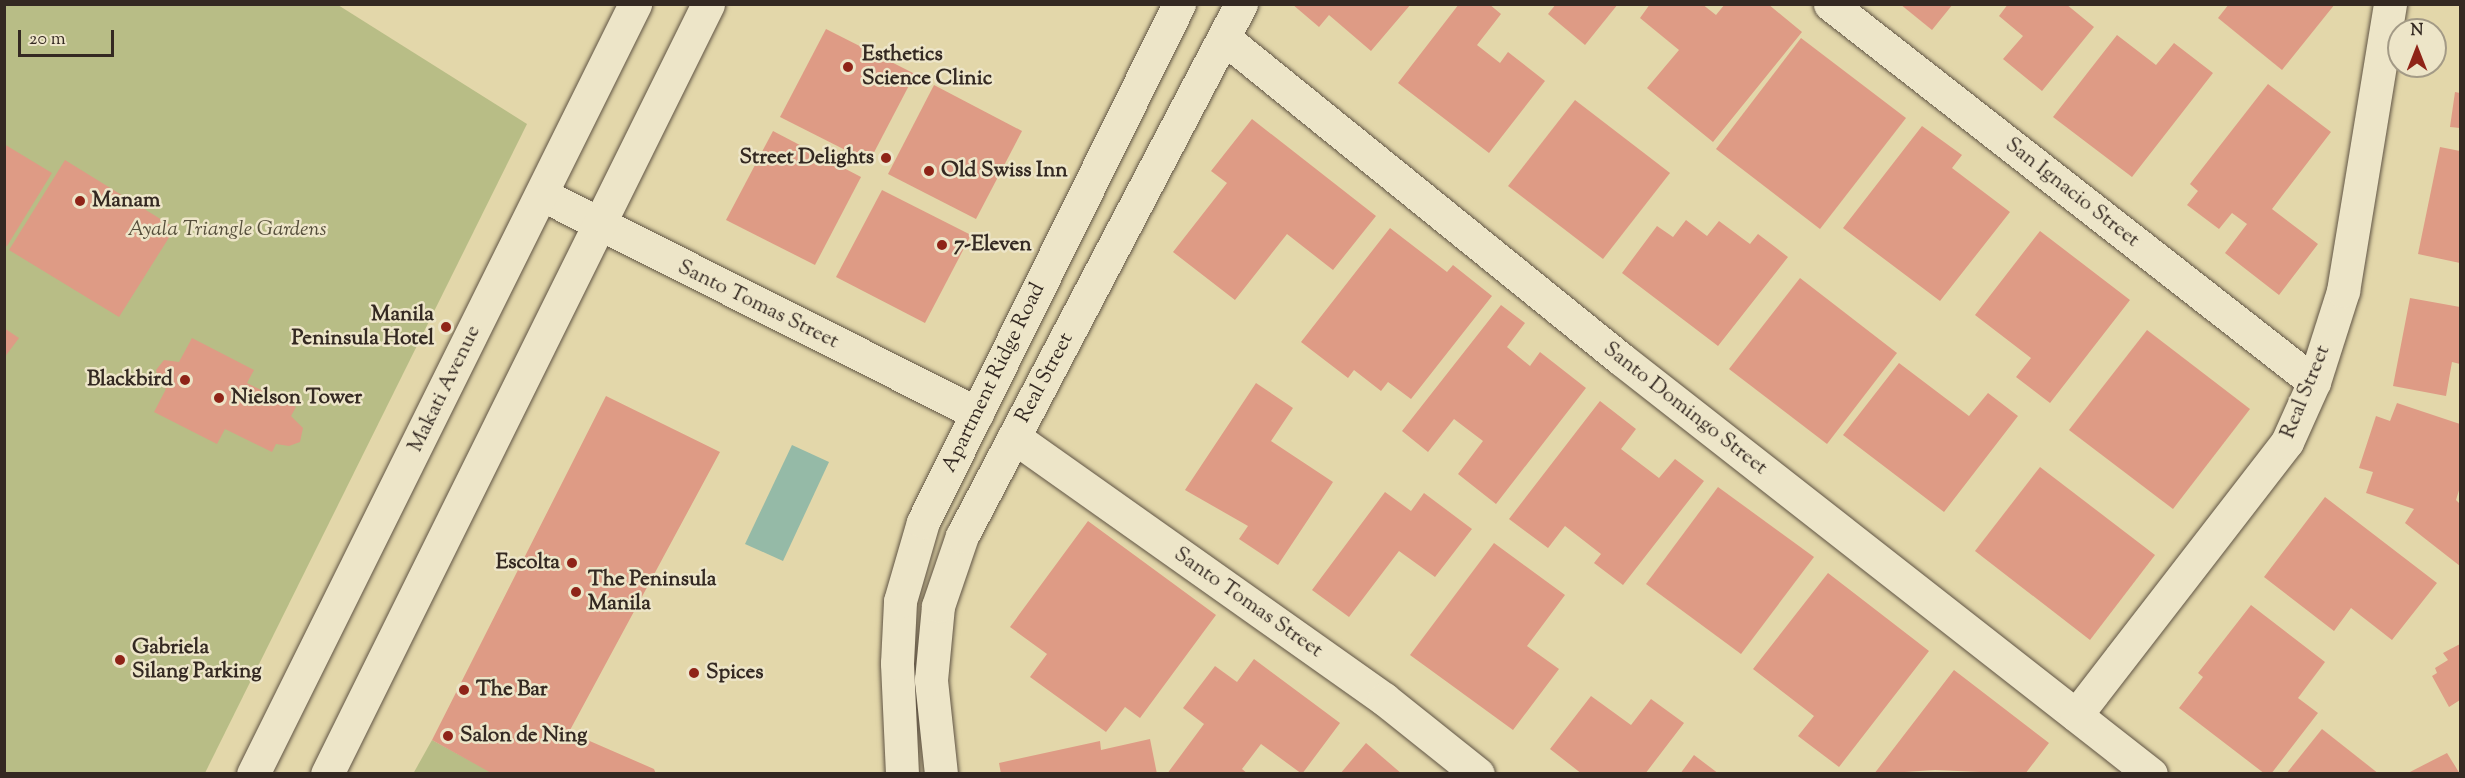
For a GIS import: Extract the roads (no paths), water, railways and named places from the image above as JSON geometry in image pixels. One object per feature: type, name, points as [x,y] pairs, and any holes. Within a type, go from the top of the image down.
[{"type":"street","name":"Makati Avenue","points":[[253,774],[635,4]]},
{"type":"street","points":[[327,774],[597,224],[708,4]]},
{"type":"street","name":"Apartment Ridge Road","points":[[902,774],[897,663],[900,601],[923,522],[1179,4]]},
{"type":"street","name":"Real Street","points":[[940,774],[931,680],[938,606],[962,536],[1241,4]]},
{"type":"street","name":"San Ignacio Street","points":[[1830,4],[2314,382]]},
{"type":"street","name":"Real Street","points":[[2076,715],[2287,442],[2314,382],[2343,291],[2390,4]]},
{"type":"street","name":"Santo Domingo Street","points":[[1224,38],[1620,359],[2151,774]]},
{"type":"street","name":"Santo Tomas Street","points":[[541,194],[977,413]]},
{"type":"street","name":"Santo Tomas Street","points":[[1014,437],[1384,699],[1478,774]]},
{"type":"place","name":"Esthetics Science Clinic","points":[[848,67]]},
{"type":"place","name":"Street Delights","points":[[886,158]]},
{"type":"place","name":"Old Swiss Inn","points":[[929,171]]},
{"type":"place","name":"Manam","points":[[80,201]]},
{"type":"place","name":"7-Eleven","points":[[942,245]]},
{"type":"place","name":"Manila Peninsula Hotel","points":[[446,327]]},
{"type":"place","name":"Blackbird","points":[[185,380]]},
{"type":"place","name":"Nielson Tower","points":[[219,398]]},
{"type":"place","name":"Escolta","points":[[572,563]]},
{"type":"place","name":"The Peninsula Manila","points":[[576,592]]},
{"type":"place","name":"Gabriela Silang Parking","points":[[120,660]]},
{"type":"place","name":"Spices","points":[[694,673]]},
{"type":"place","name":"The Bar","points":[[464,690]]},
{"type":"place","name":"Salon de Ning","points":[[448,736]]},
{"type":"park label","name":"Ayala Triangle Gardens","points":[[227,230]]}]
